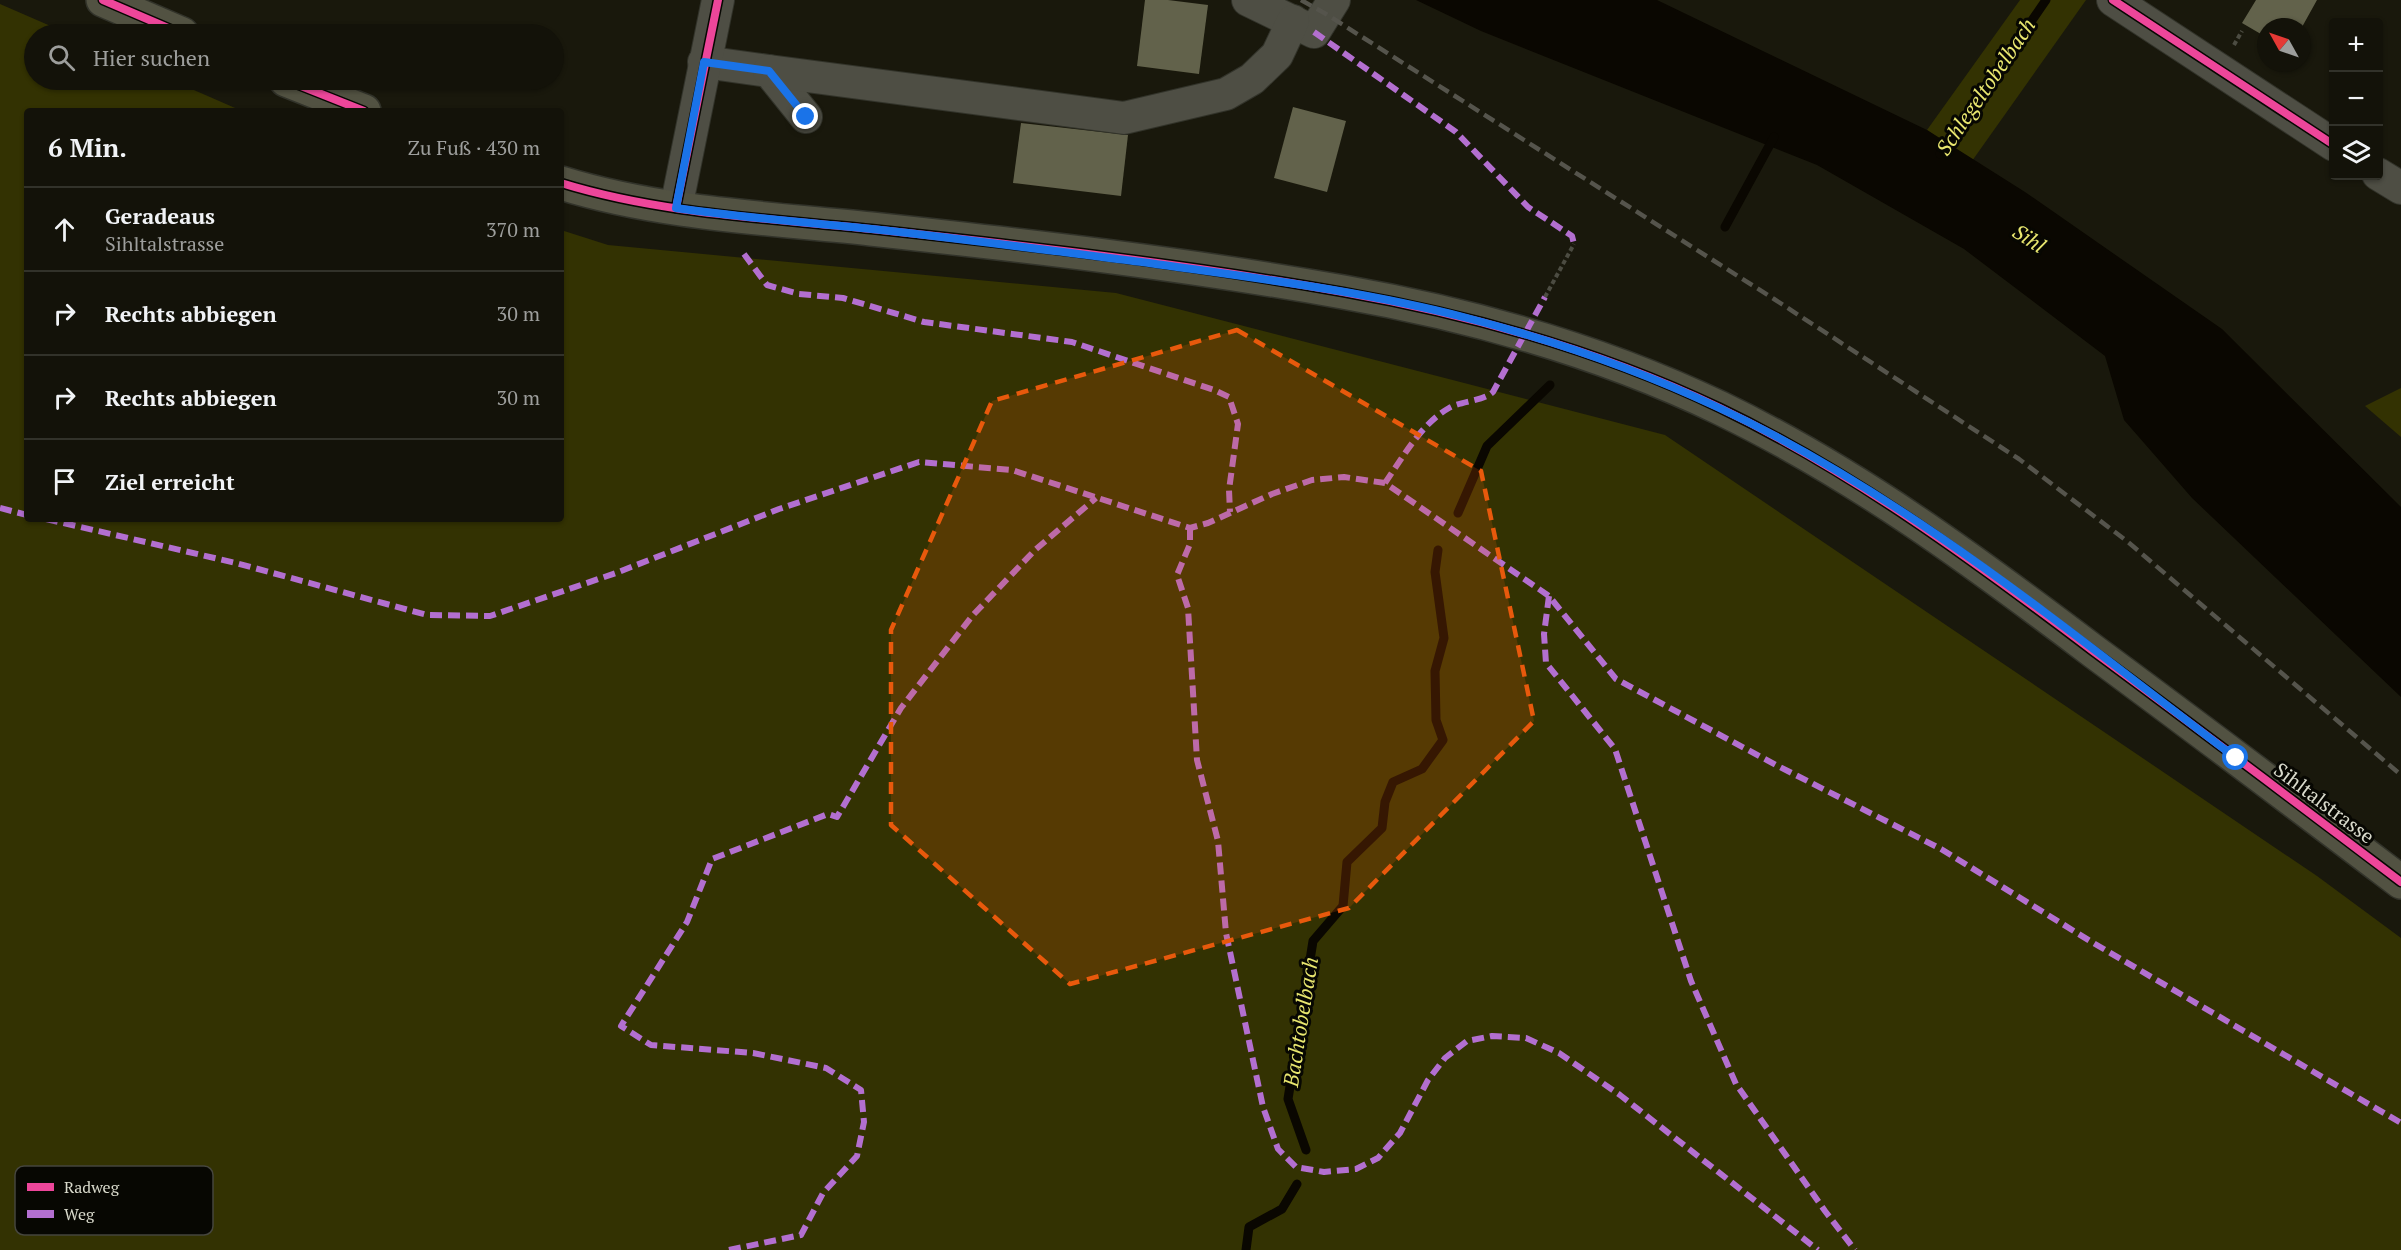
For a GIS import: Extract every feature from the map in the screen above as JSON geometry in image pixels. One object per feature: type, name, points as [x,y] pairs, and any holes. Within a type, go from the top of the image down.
[{"type":"main road","points":[[103,0],[159,24]]},
{"type":"main road","points":[[311,90],[356,108]]},
{"type":"main road","name":"Sihltalstrasse","points":[[564,184],[610,196],[676,208],[749,218],[991,243],[1262,278],[1341,292],[1466,318],[1529,335],[1656,380],[1782,440],[1908,516],[2021,597],[2401,882]]},
{"type":"street","points":[[676,208],[718,0]]},
{"type":"street","points":[[1248,0],[1314,32],[1334,0]]},
{"type":"street","points":[[2113,0],[2329,142]]},
{"type":"street","points":[[704,62],[1124,118],[1226,94],[1252,78],[1277,55],[1293,21]]},
{"type":"street","points":[[769,71],[806,117]]},
{"type":"street","points":[[2383,177],[2401,188]]},
{"type":"path","points":[[1545,297],[1574,243]]},
{"type":"highlighted area","points":[[1237,330],[1481,471],[1534,721],[1349,908],[1070,984],[891,825],[891,630],[992,401]]},
{"type":"shaded area","points":[[2020,0],[2086,0],[1972,161],[1927,130]]},
{"type":"shaded area","points":[[0,4],[46,24],[24,24],[24,90],[194,90],[235,108],[24,108],[24,522],[564,522],[564,231],[608,245],[1116,293],[1665,435],[2317,876],[2401,938],[2401,1250],[0,1250]]},
{"type":"shaded area","points":[[2401,388],[2401,437],[2365,406]]},
{"type":"water","name":"Sihl","points":[[1416,0],[1657,0],[1927,130],[2025,192],[2222,329],[2401,507],[2401,697],[2192,498],[2124,420],[2105,356],[1964,249],[1817,165],[1481,31]]},
{"type":"building","points":[[1145,0],[1168,0],[1208,5],[1199,74],[1137,66]]},
{"type":"building","points":[[2256,0],[2317,0],[2307,18],[2257,18],[2257,32],[2242,23]]},
{"type":"building","points":[[1293,107],[1346,121],[1327,192],[1274,178]]},
{"type":"building","points":[[1021,123],[1128,135],[1121,196],[1013,183]]},
{"type":"waterway","name":"Schlegeltobelbach","points":[[1940,154],[2046,0]]},
{"type":"waterway","name":"Bachtobelbach","points":[[1725,227],[1774,137]]},
{"type":"waterway","name":"Bachtobelbach","points":[[1458,513],[1487,446],[1550,385]]},
{"type":"waterway","name":"Bachtobelbach","points":[[1306,1150],[1288,1099],[1313,941],[1343,906],[1347,862],[1382,828],[1385,802],[1393,782],[1422,769],[1443,740],[1436,720],[1435,671],[1444,638],[1435,572],[1438,550]]},
{"type":"waterway","name":"Bachtobelbach","points":[[1246,1250],[1249,1227],[1282,1209],[1297,1184]]},
{"type":"railway","points":[[1301,0],[1774,299],[2019,459],[2128,542],[2401,775]]},
{"type":"marked path","points":[[1314,32],[1456,132],[1528,207],[1572,236],[1574,244]]},
{"type":"marked path","points":[[744,254],[767,285],[799,294],[843,298],[924,322],[1072,342],[1229,397],[1238,424],[1229,490],[1230,512]]},
{"type":"marked path","points":[[1385,483],[1413,442],[1439,415],[1449,408],[1493,392],[1545,297]]},
{"type":"marked path","points":[[59,522],[236,563],[427,615],[490,616],[616,573],[779,509],[919,462],[1012,470],[1190,528],[1208,523],[1272,494],[1312,480],[1344,477],[1385,483],[1549,596],[1616,679],[1776,765],[1941,849],[2090,941],[2401,1123]]},
{"type":"marked path","points":[[729,1250],[801,1235],[823,1193],[857,1156],[864,1122],[861,1090],[826,1068],[753,1053],[651,1045],[621,1026],[687,922],[712,859],[828,814],[837,817],[901,708],[973,615],[1035,550],[1096,498]]},
{"type":"marked path","points":[[0,508],[24,514]]},
{"type":"marked path","points":[[1190,528],[1190,544],[1177,575],[1188,608],[1197,760],[1218,841],[1226,933],[1263,1107],[1278,1149],[1296,1167],[1324,1172],[1356,1169],[1378,1158],[1400,1133],[1428,1080],[1445,1058],[1467,1041],[1492,1036],[1526,1038],[1559,1053],[1620,1095],[1818,1250]]},
{"type":"marked path","points":[[1549,596],[1544,634],[1546,663],[1615,749],[1691,981],[1736,1084],[1855,1250]]},
{"type":"cycle path","points":[[103,0],[159,24]]},
{"type":"cycle path","points":[[676,208],[718,0]]},
{"type":"cycle path","points":[[2113,0],[2329,142]]},
{"type":"cycle path","points":[[311,90],[356,108]]},
{"type":"cycle path","points":[[564,184],[637,202],[715,214],[930,235],[1108,256],[1343,292],[1488,324],[1536,337],[1629,369],[1720,408],[1770,433],[1913,520],[2048,617],[2401,882]]},
{"type":"route","points":[[806,117],[769,71],[704,62],[676,208],[749,218],[980,241],[1262,278],[1390,301],[1466,318],[1539,338],[1582,353],[1624,368],[1718,408],[1819,460],[1865,488],[1954,548],[2236,758]]}]
